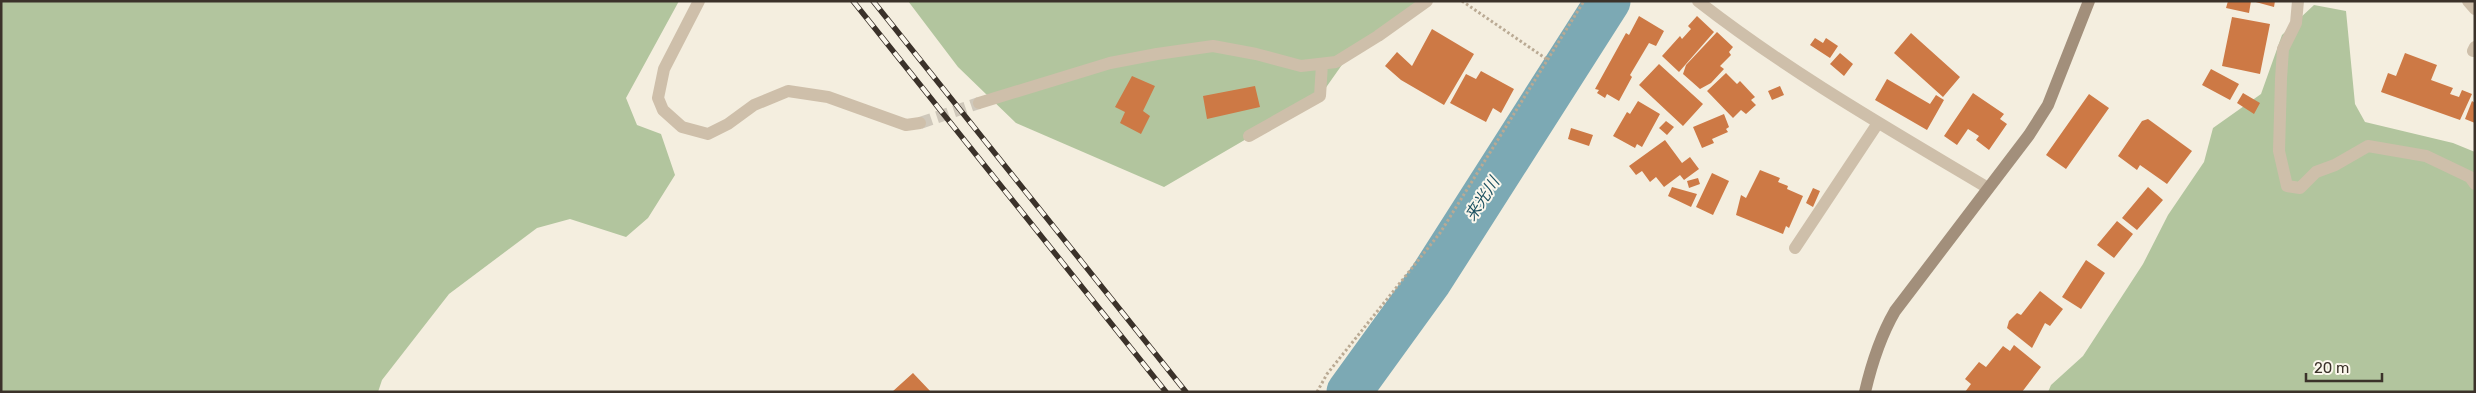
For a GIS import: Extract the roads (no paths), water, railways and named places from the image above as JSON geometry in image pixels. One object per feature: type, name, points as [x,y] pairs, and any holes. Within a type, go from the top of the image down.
[{"type":"street","points":[[699,1],[664,69],[658,98],[663,110],[682,127],[708,134],[728,124],[754,104],[788,91],[828,98],[906,125],[920,122]]},
{"type":"street","points":[[979,103],[1110,63],[1213,46],[1256,54],[1301,66],[1336,62],[1378,36],[1427,1]]},
{"type":"street","points":[[1698,1],[1741,35],[1878,123],[1988,188]]},
{"type":"street","points":[[1865,392],[1873,357],[1883,332],[1895,311],[2029,135],[2048,105],[2089,1]]},
{"type":"street","points":[[2298,1],[2296,23],[2283,49],[2281,79],[2279,151],[2287,186],[2300,188],[2316,172],[2335,165],[2368,146],[2426,156],[2470,177],[2475,184]]},
{"type":"street","points":[[2468,1],[2475,9]]},
{"type":"street","points":[[1249,136],[1320,96],[1322,64]]},
{"type":"street","points":[[1795,248],[1878,123]]},
{"type":"waterway","name":"来光川","points":[[1349,392],[1430,280],[1608,1]]},
{"type":"tunnel","points":[[920,123],[979,103]]},
{"type":"railway","points":[[853,1],[1166,392]]},
{"type":"railway","points":[[873,1],[1186,392]]}]
